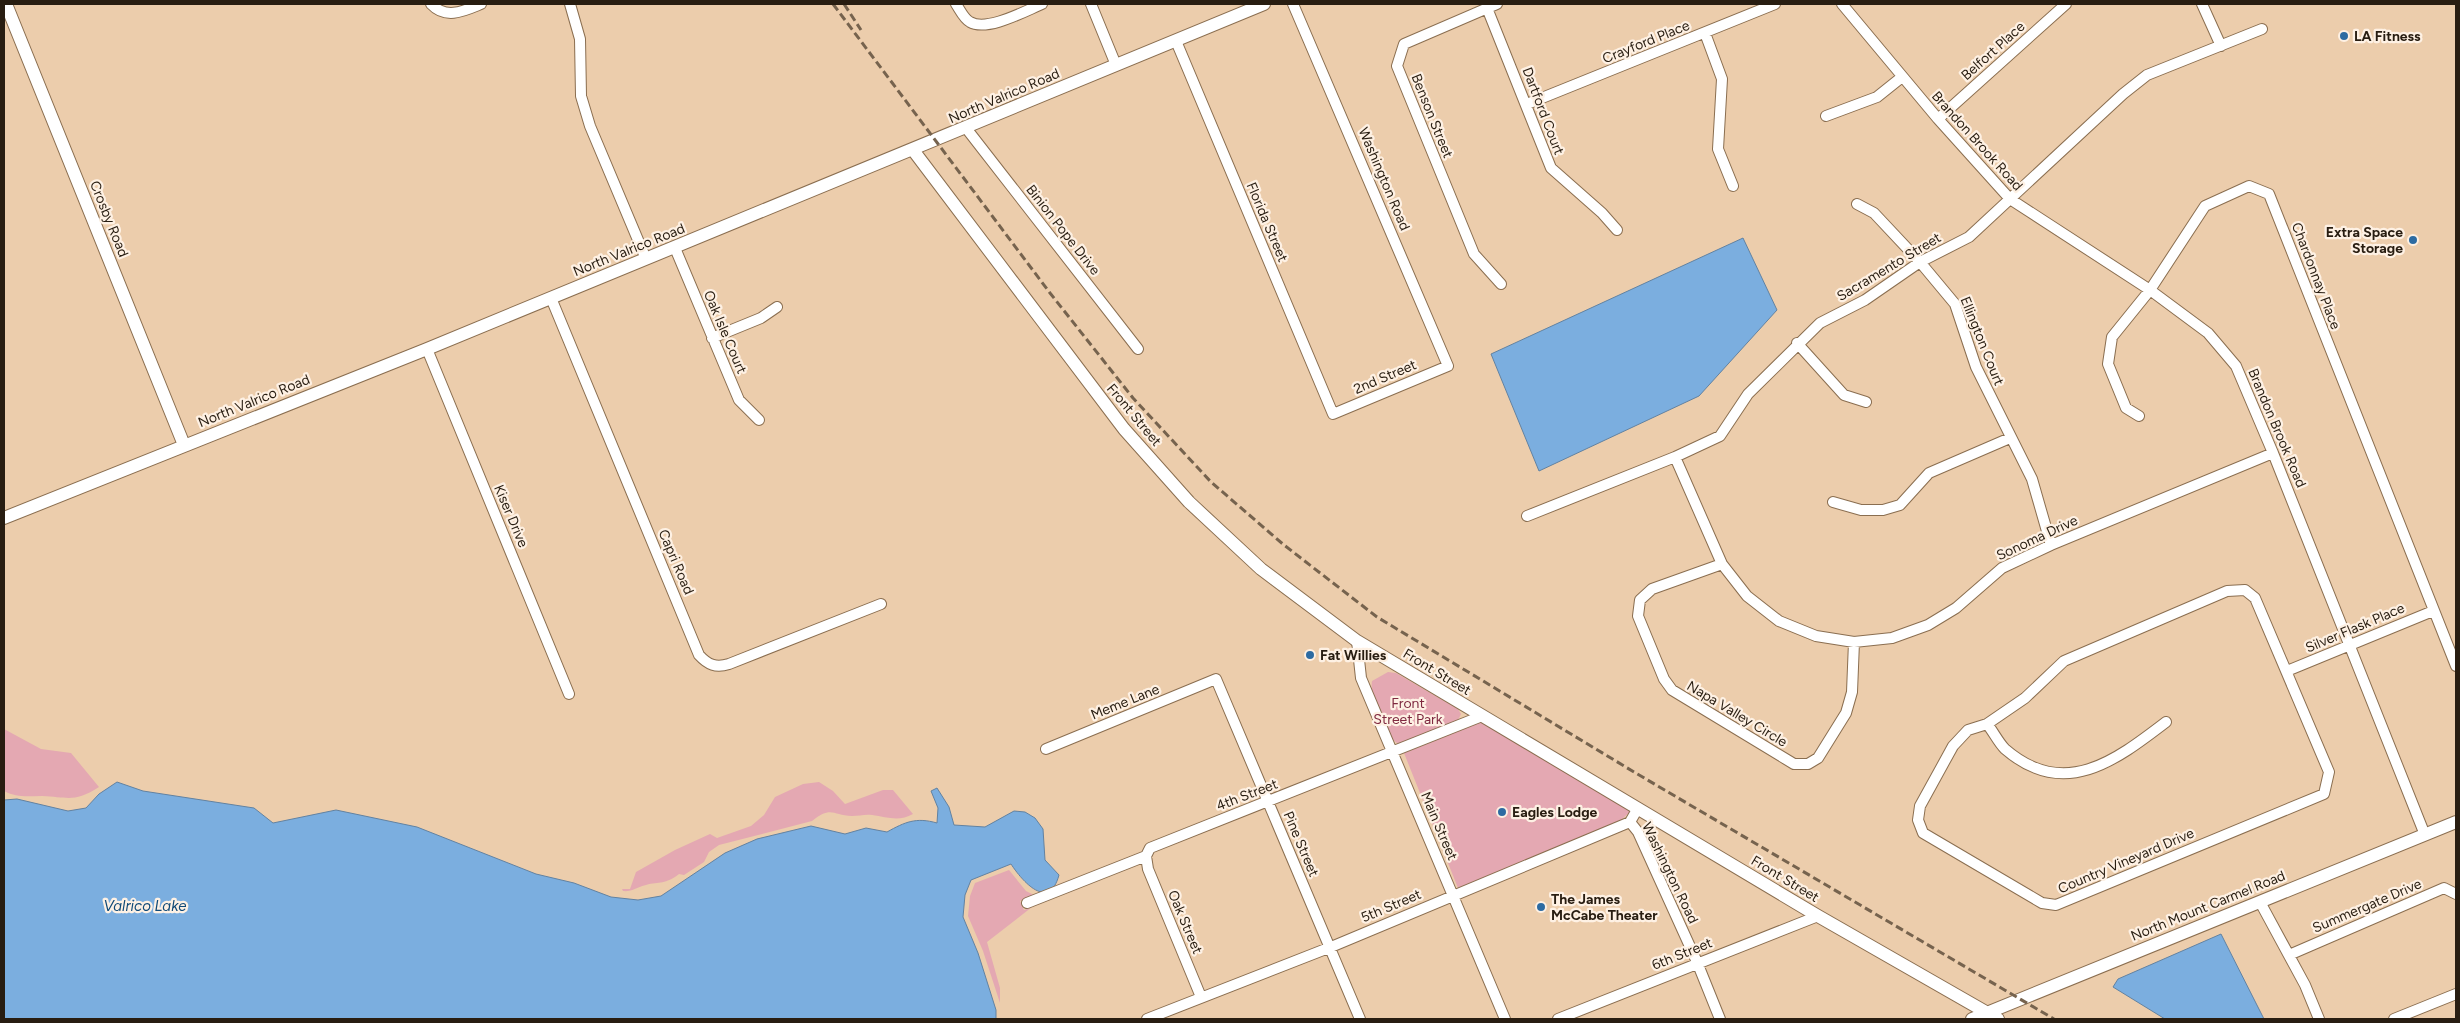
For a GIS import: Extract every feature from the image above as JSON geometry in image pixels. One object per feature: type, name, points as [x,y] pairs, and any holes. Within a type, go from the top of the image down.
[{"type":"street","name":"Crosby Road","points":[[6,4],[184,445]]},
{"type":"street","points":[[431,4],[443,12],[452,13],[481,4]]},
{"type":"street","points":[[570,4],[580,39],[581,96],[590,126],[646,259]]},
{"type":"street","points":[[956,4],[968,22],[979,26],[991,24],[1042,4]]},
{"type":"street","points":[[1091,4],[1116,65]]},
{"type":"street","name":"North Valrico Road","points":[[4,518],[427,349],[1264,4]]},
{"type":"street","name":"Washington Road","points":[[1293,4],[1448,366]]},
{"type":"street","name":"Crayford Place","points":[[1527,104],[1776,4]]},
{"type":"street","name":"Brandon Brook Road","points":[[1842,4],[1938,120],[2010,199],[2150,290],[2208,334],[2236,366],[2274,453],[2425,835]]},
{"type":"street","name":"Belfort Place","points":[[1938,120],[2066,4]]},
{"type":"street","points":[[2202,4],[2221,46]]},
{"type":"street","name":"Dartford Court","points":[[1492,6],[1551,168],[1602,213],[1617,230]]},
{"type":"street","name":"Benson Street","points":[[1492,6],[1404,44],[1397,66],[1474,254],[1501,284]]},
{"type":"street","name":"Sacramento Street","points":[[1528,516],[1675,457],[1720,436],[1748,394],[1797,343],[1820,323],[1865,300],[1920,262],[1969,237],[2123,94],[2147,75],[2262,29]]},
{"type":"street","points":[[1705,33],[1722,79],[1718,149],[1733,186]]},
{"type":"street","name":"Florida Street","points":[[1176,41],[1333,414]]},
{"type":"street","points":[[1826,116],[1877,97],[1902,77]]},
{"type":"street","name":"Binion Pope Drive","points":[[966,128],[1138,349]]},
{"type":"street","name":"Front Street","points":[[913,150],[1082,376],[1124,429],[1189,502],[1261,569],[1357,641],[1818,916],[1993,1016]]},
{"type":"street","name":"Chardonnay Place","points":[[2139,416],[2126,408],[2108,364],[2112,337],[2150,290],[2205,206],[2249,186],[2269,194],[2456,666]]},
{"type":"street","name":"Ellington Court","points":[[1857,204],[1874,213],[1920,262],[1955,304],[1976,367],[2032,479],[2050,545]]},
{"type":"street","name":"Oak Isle Court","points":[[674,248],[739,400],[759,420]]},
{"type":"street","name":"Capri Road","points":[[551,298],[699,654],[706,662],[721,666],[729,664],[881,604]]},
{"type":"street","points":[[712,338],[761,318],[777,307]]},
{"type":"street","points":[[1797,343],[1844,395],[1866,402]]},
{"type":"street","name":"Kiser Drive","points":[[427,349],[569,694]]},
{"type":"street","name":"2nd Street","points":[[1333,414],[1448,366]]},
{"type":"street","points":[[1833,502],[1861,510],[1883,510],[1900,505],[1929,473],[2010,438]]},
{"type":"street","name":"Sonoma Drive","points":[[1675,457],[1722,564],[1747,596],[1779,620],[1816,636],[1854,642],[1892,638],[1928,625],[1956,608],[2002,568],[2050,545],[2274,453]]},
{"type":"street","name":"Napa Valley Circle","points":[[1722,564],[1652,589],[1640,600],[1638,616],[1664,679],[1672,690],[1794,764],[1808,764],[1818,758],[1846,712],[1852,692],[1854,642]]},
{"type":"street","name":"Country Vineyard Drive","points":[[2245,590],[2255,598],[2287,672],[2329,772],[2324,794],[2056,905],[2042,903],[1923,833],[1918,820],[1920,806],[1953,746],[1968,730],[1988,724],[2024,698],[2064,661],[2227,591],[2245,590]]},
{"type":"street","name":"Silver Flask Place","points":[[2287,672],[2433,611]]},
{"type":"street","name":"Main Street","points":[[1357,641],[1361,678],[1505,1019]]},
{"type":"street","name":"Meme Lane","points":[[1046,750],[1216,679]]},
{"type":"street","name":"Pine Street","points":[[1216,679],[1360,1019]]},
{"type":"street","name":"4th Street","points":[[1028,904],[1146,856],[1150,848],[1482,716]]},
{"type":"street","points":[[1988,724],[2005,748],[2042,772],[2064,775],[2084,772],[2135,745],[2166,722]]},
{"type":"street","points":[[1630,822],[1638,808]]},
{"type":"street","name":"Washington Road","points":[[1630,822],[1638,832],[1697,962],[1720,1019]]},
{"type":"street","name":"5th Street","points":[[1147,1019],[1330,947],[1630,822]]},
{"type":"street","name":"North Mount Carmel Road","points":[[1972,1019],[1993,1016],[2260,902],[2456,822]]},
{"type":"street","name":"Oak Street","points":[[1146,856],[1148,869],[1201,997]]},
{"type":"street","name":"Summergate Drive","points":[[2289,955],[2444,888],[2456,894]]},
{"type":"street","points":[[2260,902],[2305,984],[2319,1019]]},
{"type":"street","name":"6th Street","points":[[1558,1019],[1697,962],[1818,916]]},
{"type":"street","points":[[2394,1019],[2456,994]]},
{"type":"green space","name":"Front Street Park","points":[[1388,672],[1396,673],[1458,709],[1461,714],[1458,720],[1403,743],[1397,743],[1383,723],[1373,695],[1372,681]]},
{"type":"green space","points":[[1481,722],[1631,811],[1621,820],[1458,888],[1404,753]]},
{"type":"green space","points":[[4,729],[41,749],[71,753],[99,787],[83,795],[71,798],[18,796],[4,791]]},
{"type":"green space","points":[[819,782],[833,791],[845,804],[883,790],[893,790],[913,814],[903,818],[888,818],[869,815],[846,816],[832,812],[824,813],[812,821],[719,845],[709,852],[704,862],[684,875],[679,874],[666,881],[623,891],[622,889],[630,889],[636,872],[675,850],[710,834],[717,838],[751,826],[764,815],[775,797],[803,784]]},
{"type":"green space","points":[[1009,870],[1026,891],[1034,895],[1020,901],[1024,910],[1032,907],[987,942],[1000,988],[1000,1003],[983,951],[968,916],[970,896],[975,883]]},
{"type":"water","points":[[1743,238],[1777,310],[1699,396],[1539,471],[1491,354]]},
{"type":"water","name":"Valrico Lake","points":[[117,782],[143,791],[254,808],[273,823],[336,810],[417,827],[536,874],[574,883],[611,897],[638,900],[661,896],[725,853],[757,839],[811,826],[845,834],[866,828],[887,832],[905,823],[923,820],[937,823],[938,808],[931,791],[937,788],[949,807],[954,825],[985,827],[1014,811],[1025,812],[1035,818],[1043,829],[1045,860],[1059,875],[1055,886],[1049,891],[1042,892],[1028,885],[1011,864],[971,880],[965,895],[963,917],[978,953],[996,1010],[996,1019],[4,1019],[4,800],[17,799],[68,811],[86,808],[99,794]]},
{"type":"water","points":[[2221,934],[2264,1019],[2165,1019],[2113,987],[2118,979]]},
{"type":"railway","points":[[833,4],[1050,293],[1133,398],[1211,482],[1284,545],[1377,617],[1634,772],[2054,1019]]},
{"type":"railway","points":[[844,4],[861,30]]},
{"type":"place","name":"LA Fitness","points":[[2344,36]]},
{"type":"place","name":"Extra Space Storage","points":[[2413,240]]},
{"type":"place","name":"Fat Willies","points":[[1310,655]]},
{"type":"place","name":"Eagles Lodge","points":[[1502,812]]},
{"type":"place","name":"The James McCabe Theater","points":[[1541,907]]}]
